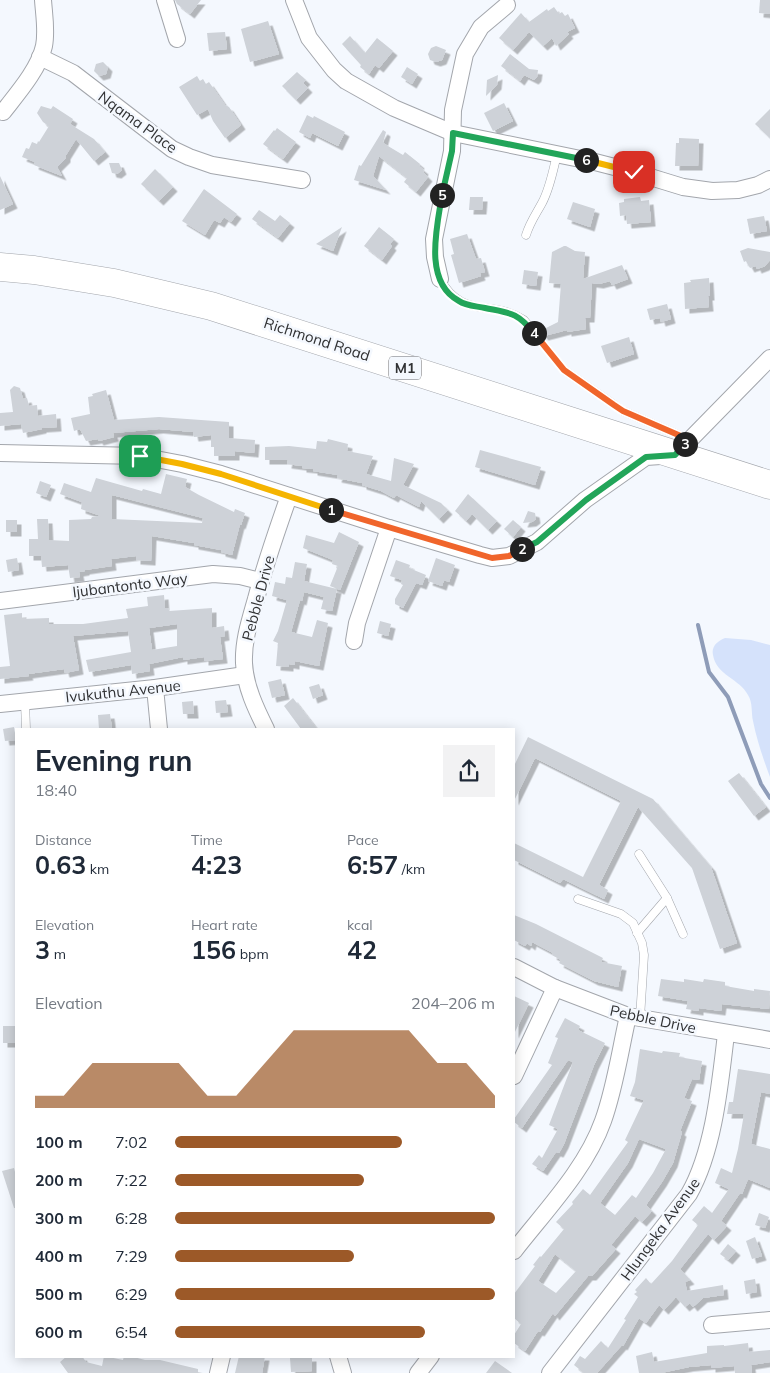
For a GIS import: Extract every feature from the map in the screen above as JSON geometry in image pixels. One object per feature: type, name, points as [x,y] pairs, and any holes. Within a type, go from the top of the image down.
[{"type":"highway","name":"Richmond Road","points":[[0,267],[34,270],[114,283],[211,306],[682,447],[770,485]]},
{"type":"street","points":[[3,112],[20,90],[40,58],[44,46],[45,22],[43,0]]},
{"type":"street","points":[[165,0],[177,39]]},
{"type":"street","points":[[294,0],[308,38],[334,70],[346,81],[394,108],[453,133],[557,154],[634,172],[683,187],[712,192],[738,190],[758,185],[770,179]]},
{"type":"street","points":[[440,279],[435,257],[434,239],[452,151],[453,110],[468,48],[481,27],[507,5]]},
{"type":"street","name":"Nqama Place","points":[[40,58],[73,73],[172,149],[189,158],[212,165],[302,180]]},
{"type":"street","points":[[0,453],[140,456],[182,464],[221,474],[389,528],[492,558],[509,556],[537,542],[586,500],[646,457],[682,447],[770,358]]},
{"type":"street","name":"Pebble Drive","points":[[266,728],[245,675],[245,645],[260,581],[289,496]]},
{"type":"street","points":[[354,641],[357,623],[389,528]]},
{"type":"street","name":"Ijubantonto Way","points":[[0,601],[213,574],[240,576],[260,581]]},
{"type":"street","name":"Ivukuthu Avenue","points":[[0,704],[155,688],[245,675]]},
{"type":"street","points":[[155,688],[159,728]]},
{"type":"street","name":"Pebble Drive","points":[[515,968],[555,988],[634,1017],[770,1040]]},
{"type":"street","points":[[515,1074],[555,988]]},
{"type":"street","points":[[515,1250],[579,1168],[594,1142],[603,1122],[634,1017]]},
{"type":"street","name":"Hlungeka Avenue","points":[[550,1373],[690,1194],[700,1176],[710,1141],[726,1034]]},
{"type":"street","points":[[712,1325],[770,1320]]},
{"type":"street","points":[[218,1373],[222,1358]]},
{"type":"street","points":[[339,1358],[343,1373]]},
{"type":"street","points":[[418,1373],[429,1358]]},
{"type":"lane","points":[[526,235],[530,223],[548,190],[557,154]]},
{"type":"lane","points":[[440,279],[452,297],[460,302],[516,315],[524,320],[564,370],[623,411],[682,447]]},
{"type":"lane","points":[[25,702],[26,728]]},
{"type":"lane","points":[[639,854],[667,898],[683,934]]},
{"type":"lane","points":[[637,933],[667,898]]},
{"type":"lane","points":[[578,899],[621,914],[633,923],[642,943],[644,955],[634,1017]]},
{"type":"shaded area","points":[[725,638],[751,640],[770,645],[770,777],[756,736],[750,698],[740,685],[723,672],[715,662],[713,655],[714,646]]},
{"type":"building","points":[[175,0],[201,0],[190,14],[177,4]]},
{"type":"building","points":[[760,0],[770,0],[770,14],[759,13]]},
{"type":"building","points":[[554,7],[559,14],[562,12],[565,16],[568,14],[575,28],[567,32],[569,34],[556,46],[552,38],[543,46],[529,32],[513,50],[499,38],[521,13],[529,22],[547,9],[548,11]]},
{"type":"building","points":[[268,21],[279,54],[250,62],[241,29]]},
{"type":"building","points":[[225,32],[227,49],[209,51],[207,33]]},
{"type":"building","points":[[350,36],[365,53],[377,38],[393,51],[379,68],[375,65],[369,74],[360,67],[361,65],[342,44]]},
{"type":"building","points":[[436,46],[446,50],[442,60],[436,62],[430,60],[428,54],[431,48]]},
{"type":"building","points":[[510,54],[529,69],[538,70],[537,77],[534,80],[524,75],[520,81],[501,66]]},
{"type":"building","points":[[103,62],[108,67],[106,74],[99,76],[94,71],[96,64]]},
{"type":"building","points":[[407,67],[418,74],[412,84],[401,77]]},
{"type":"building","points":[[297,72],[306,80],[303,83],[308,88],[296,100],[282,86]]},
{"type":"building","points":[[498,75],[497,85],[486,96],[487,80]]},
{"type":"building","points":[[197,76],[200,81],[203,79],[206,84],[209,82],[241,125],[225,138],[213,121],[208,109],[197,115],[179,87]]},
{"type":"building","points":[[504,103],[513,121],[493,131],[484,113]]},
{"type":"building","points":[[41,106],[51,109],[53,106],[73,119],[70,124],[94,139],[105,152],[94,161],[76,139],[66,158],[57,167],[62,176],[34,165],[35,162],[22,157],[26,148],[29,149],[32,142],[37,144],[39,142],[49,126],[43,122],[37,113]]},
{"type":"building","points":[[770,109],[770,138],[755,124]]},
{"type":"building","points":[[307,115],[313,118],[314,116],[345,132],[338,146],[312,133],[310,138],[299,132]]},
{"type":"building","points":[[277,128],[296,142],[283,159],[263,144]]},
{"type":"building","points":[[383,130],[386,132],[383,143],[403,155],[405,152],[420,164],[419,166],[428,177],[416,192],[404,182],[407,178],[379,156],[373,176],[386,190],[354,180],[359,165],[361,166]]},
{"type":"building","points":[[679,138],[699,139],[698,166],[675,166],[676,143],[679,143]]},
{"type":"building","points":[[109,163],[119,163],[122,170],[117,174],[112,173]]},
{"type":"building","points":[[155,169],[173,187],[159,201],[141,184]]},
{"type":"building","points":[[0,176],[13,204],[0,210]]},
{"type":"building","points":[[204,189],[237,214],[231,222],[224,217],[220,223],[214,220],[205,235],[182,221]]},
{"type":"building","points":[[470,197],[483,197],[482,210],[469,210]]},
{"type":"building","points":[[640,197],[641,201],[649,200],[651,222],[627,224],[626,215],[620,216],[619,203],[624,202],[624,199]]},
{"type":"building","points":[[573,202],[595,209],[590,227],[567,219]]},
{"type":"building","points":[[259,210],[275,221],[280,215],[290,223],[278,238],[252,219]]},
{"type":"building","points":[[764,216],[767,231],[750,234],[747,219]]},
{"type":"building","points":[[342,227],[333,251],[316,244]]},
{"type":"building","points":[[379,227],[394,239],[390,244],[392,246],[382,260],[364,246]]},
{"type":"building","points":[[467,234],[476,259],[481,258],[485,272],[480,273],[481,276],[459,283],[451,255],[454,254],[450,239]]},
{"type":"building","points":[[564,246],[575,251],[585,252],[583,279],[622,265],[628,279],[612,285],[610,281],[599,284],[592,283],[590,318],[585,318],[586,329],[567,332],[567,330],[544,336],[540,331],[558,322],[561,284],[549,283],[552,252]]},
{"type":"building","points":[[748,248],[770,252],[770,260],[765,266],[757,269],[756,266],[750,268],[746,261],[744,262],[740,251]]},
{"type":"building","points":[[524,270],[538,272],[536,286],[522,284]]},
{"type":"building","points":[[709,278],[709,307],[685,309],[684,283],[691,282],[690,280]]},
{"type":"building","points":[[667,304],[671,319],[661,322],[660,318],[650,320],[647,309]]},
{"type":"building","points":[[629,337],[634,354],[607,363],[601,346]]},
{"type":"building","points":[[14,386],[20,388],[23,399],[27,398],[29,406],[37,405],[38,416],[56,414],[57,427],[42,428],[23,433],[21,424],[0,426],[0,413],[13,412],[10,390]]},
{"type":"building","points":[[106,390],[114,420],[159,417],[229,422],[229,438],[255,440],[254,453],[235,451],[235,456],[214,456],[214,447],[211,447],[211,435],[194,437],[193,432],[159,429],[113,433],[114,437],[99,441],[98,439],[86,441],[80,429],[74,431],[71,418],[90,414],[88,397]]},
{"type":"building","points":[[328,439],[348,444],[347,451],[373,456],[366,474],[391,481],[394,458],[414,464],[403,485],[441,503],[448,510],[439,519],[421,501],[419,507],[396,495],[394,498],[381,491],[362,485],[362,483],[337,478],[338,475],[287,464],[288,460],[265,460],[265,447],[289,446],[316,449],[317,441],[327,442]]},
{"type":"building","points":[[480,450],[541,467],[535,485],[475,467]]},
{"type":"building","points":[[166,474],[187,479],[185,487],[234,512],[235,509],[245,513],[240,524],[232,555],[221,552],[221,550],[194,545],[194,543],[152,536],[151,561],[136,560],[136,556],[111,559],[112,566],[85,570],[79,572],[80,577],[70,578],[68,565],[42,567],[41,556],[29,556],[29,539],[38,539],[37,519],[48,519],[49,540],[69,541],[69,520],[91,519],[92,517],[101,516],[81,509],[82,502],[60,494],[64,483],[91,492],[96,478],[142,491],[143,489],[161,494]],"holes":[[[112,495],[203,518],[202,523],[112,519]]]},
{"type":"building","points":[[40,481],[51,485],[46,497],[36,493]]},
{"type":"building","points":[[468,494],[497,521],[488,530],[472,514],[466,521],[455,511]]},
{"type":"building","points":[[528,511],[535,513],[536,519],[532,522],[523,523]]},
{"type":"building","points":[[6,520],[17,520],[17,532],[6,532]]},
{"type":"building","points":[[513,520],[521,527],[513,537],[504,529]]},
{"type":"building","points":[[339,532],[359,542],[340,590],[330,586],[338,566],[332,564],[333,560],[303,548],[306,535],[334,543]]},
{"type":"building","points":[[17,558],[19,570],[8,572],[6,560]]},
{"type":"building","points":[[436,558],[455,565],[449,582],[444,580],[442,586],[428,581]]},
{"type":"building","points":[[396,560],[410,565],[409,568],[426,575],[422,585],[416,583],[403,608],[395,604],[395,599],[403,585],[401,584],[402,580],[390,576]]},
{"type":"building","points":[[295,562],[307,564],[304,581],[337,589],[332,611],[321,609],[324,597],[304,592],[291,632],[312,637],[317,620],[328,623],[319,666],[295,661],[295,665],[289,664],[289,667],[276,666],[278,643],[273,641],[278,631],[287,600],[272,596],[275,582],[285,584],[286,577],[292,578]]},
{"type":"building","points":[[164,595],[165,608],[168,608],[169,611],[212,608],[212,628],[224,626],[225,636],[220,637],[223,659],[204,661],[204,657],[183,660],[183,657],[149,664],[150,671],[132,674],[131,665],[89,672],[86,660],[131,652],[128,631],[73,636],[79,670],[65,673],[64,669],[28,674],[29,676],[0,679],[0,667],[10,666],[4,615],[22,613],[22,619],[49,618],[49,624],[83,624],[128,618],[126,609],[148,606],[147,597]],"holes":[[[177,624],[177,646],[152,650],[149,628]]]},
{"type":"building","points":[[380,621],[391,624],[388,636],[377,633]]},
{"type":"building","points":[[281,679],[285,695],[272,698],[268,682]]},
{"type":"building","points":[[319,684],[323,695],[313,699],[309,687]]},
{"type":"building","points":[[293,698],[316,728],[300,728],[284,706]]},
{"type":"building","points":[[226,700],[228,712],[216,713],[215,701]]},
{"type":"building","points":[[193,701],[194,714],[183,714],[182,702]]},
{"type":"building","points":[[110,714],[112,728],[99,728],[98,715]]},
{"type":"building","points":[[14,727],[15,740],[5,741],[3,729]]},
{"type":"building","points":[[528,737],[653,799],[711,867],[737,943],[720,949],[692,868],[638,807],[599,885],[608,890],[604,899],[563,879],[560,883],[515,860],[515,843],[583,877],[621,801],[535,758],[515,799],[515,764]]},
{"type":"building","points":[[739,773],[766,807],[754,816],[728,781]]},
{"type":"building","points":[[515,915],[603,958],[601,962],[622,966],[618,987],[594,981],[559,963],[561,960],[552,955],[553,953],[532,942],[531,946],[527,943],[525,946],[515,941]]},
{"type":"building","points":[[661,979],[684,982],[684,979],[703,982],[704,979],[725,982],[725,986],[754,991],[754,989],[770,991],[769,1009],[722,1004],[721,1011],[699,1008],[699,1011],[686,1009],[688,1001],[658,996]]},
{"type":"building","points":[[515,996],[529,1003],[515,1032]]},
{"type":"building","points":[[565,1018],[580,1026],[578,1030],[605,1043],[594,1065],[564,1144],[559,1153],[556,1152],[543,1171],[532,1164],[539,1155],[542,1158],[558,1129],[549,1125],[573,1062],[568,1060],[522,1128],[515,1123],[515,1118],[552,1065],[548,1063],[558,1038],[555,1037]]},
{"type":"building","points":[[3,1026],[15,1026],[15,1043],[3,1043]]},
{"type":"building","points":[[640,1049],[662,1053],[663,1051],[680,1053],[679,1057],[702,1061],[699,1080],[692,1079],[684,1098],[692,1101],[680,1131],[682,1132],[673,1163],[646,1205],[652,1211],[642,1222],[635,1216],[611,1245],[616,1249],[592,1276],[588,1276],[555,1316],[553,1313],[525,1351],[515,1344],[515,1333],[521,1324],[515,1319],[515,1293],[535,1266],[533,1265],[564,1229],[556,1222],[573,1204],[572,1202],[583,1189],[590,1195],[628,1142],[625,1140],[644,1100],[630,1096],[635,1082]],"holes":[[[639,1139],[666,1149],[636,1198],[632,1195],[615,1215],[600,1203],[628,1163]],[[555,1254],[576,1271],[556,1293],[538,1281]]]},
{"type":"building","points":[[738,1069],[770,1074],[770,1094],[761,1092],[751,1144],[770,1149],[770,1188],[748,1179],[742,1194],[740,1193],[721,1221],[727,1226],[714,1240],[708,1234],[680,1269],[690,1280],[685,1282],[687,1291],[723,1285],[724,1295],[703,1298],[693,1307],[690,1303],[685,1307],[676,1297],[664,1310],[659,1305],[646,1323],[639,1318],[623,1346],[597,1373],[584,1373],[574,1365],[580,1356],[585,1359],[601,1341],[608,1348],[638,1297],[634,1294],[637,1292],[635,1290],[646,1278],[651,1284],[672,1261],[698,1225],[692,1220],[704,1206],[712,1213],[729,1189],[715,1183],[721,1168],[732,1173],[738,1149],[744,1114],[727,1114],[729,1102],[733,1102]]},
{"type":"building","points":[[14,1168],[15,1208],[14,1208],[2,1171]]},
{"type":"building","points":[[759,1213],[769,1217],[765,1228],[755,1225]]},
{"type":"building","points":[[755,1237],[762,1256],[752,1259],[746,1241]]},
{"type":"building","points":[[728,1244],[736,1251],[728,1260],[720,1254]]},
{"type":"building","points":[[755,1279],[757,1292],[746,1294],[744,1281]]},
{"type":"building","points":[[748,1343],[749,1352],[770,1350],[770,1362],[751,1365],[752,1373],[735,1373],[734,1366],[711,1368],[711,1365],[689,1367],[661,1373],[639,1373],[636,1356],[652,1352],[654,1362],[707,1353],[707,1346]]},
{"type":"building","points":[[65,1358],[83,1358],[86,1362],[102,1366],[104,1358],[123,1360],[124,1358],[138,1358],[160,1360],[198,1369],[198,1373],[68,1373],[60,1362]]},
{"type":"building","points":[[239,1358],[265,1358],[262,1373],[235,1373]]},
{"type":"building","points":[[290,1358],[312,1358],[312,1371],[291,1372]]},
{"type":"building","points":[[495,1361],[512,1373],[486,1373]]},
{"type":"waterway","points":[[698,625],[709,672],[728,697],[761,784],[770,798]]},
{"type":"route","points":[[140,456],[221,474],[389,528],[492,558],[509,556],[537,542],[586,500],[646,457],[675,455],[690,440],[623,411],[564,370],[524,320],[516,315],[460,302],[452,297],[445,288],[440,279],[435,257],[434,239],[452,151],[453,133],[595,162],[634,172]]}]
